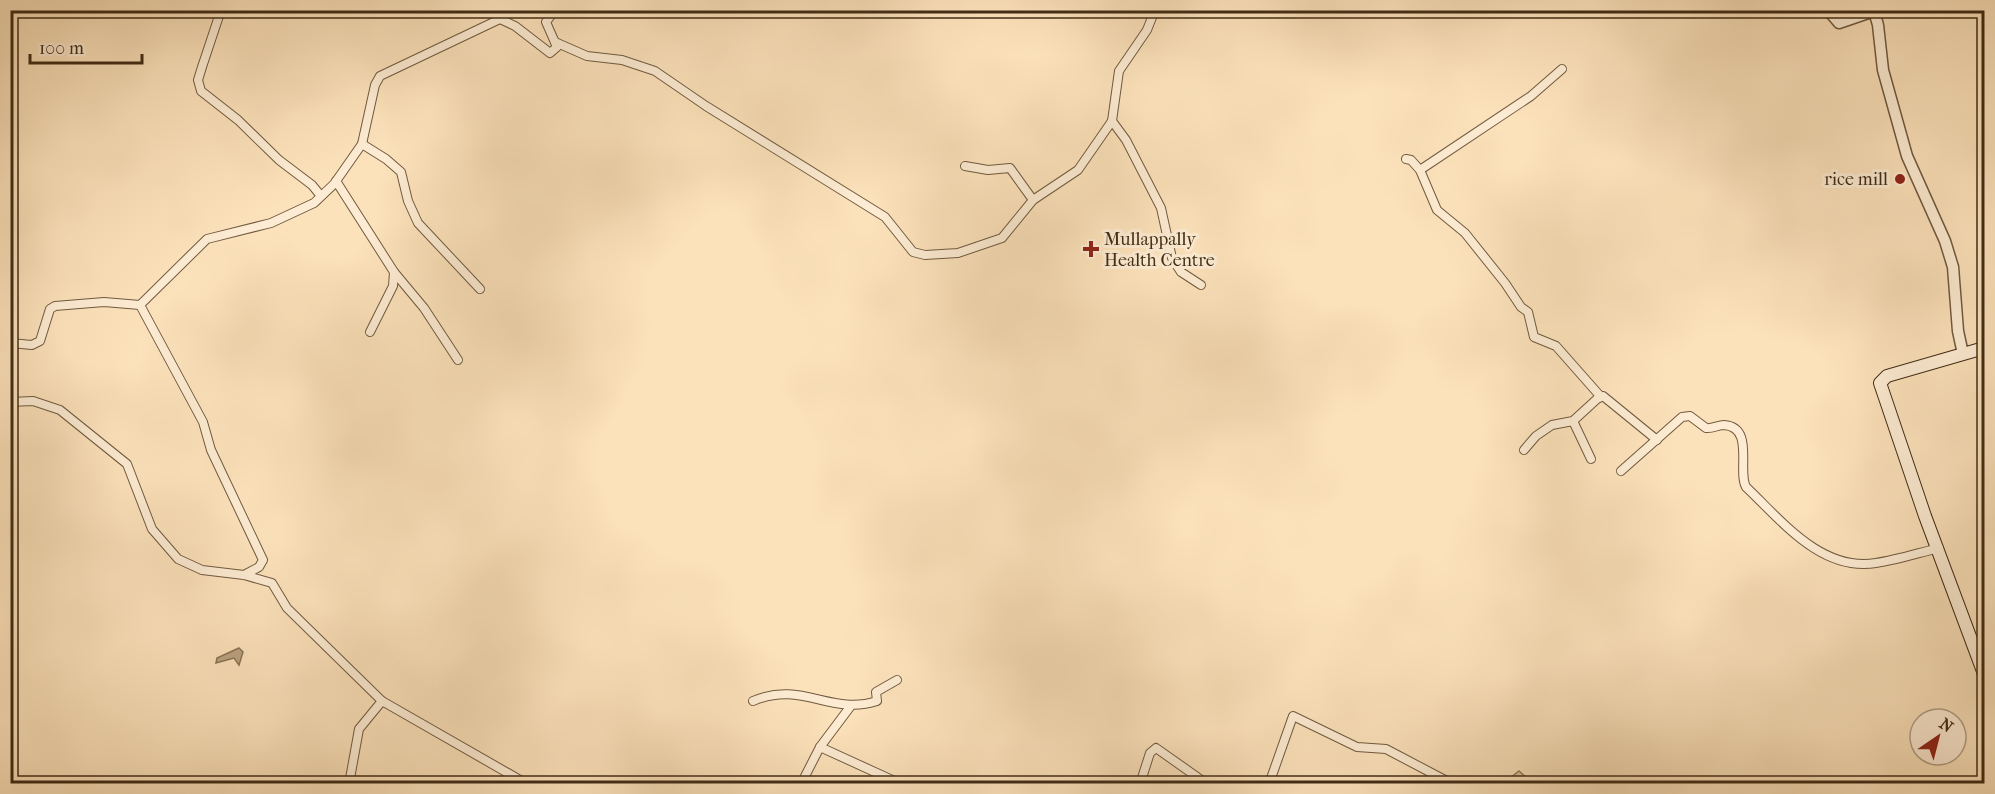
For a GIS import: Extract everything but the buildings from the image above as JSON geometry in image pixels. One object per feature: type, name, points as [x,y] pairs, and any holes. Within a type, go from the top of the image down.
[{"type":"main road","points":[[1984,348],[1887,376],[1880,383],[1984,674]]},
{"type":"street","points":[[221,10],[198,80],[201,91],[238,120],[279,160],[312,185],[321,196]]},
{"type":"street","points":[[10,343],[32,345],[40,341],[50,309],[56,306],[104,302],[140,305],[207,239],[292,215],[321,196],[336,180],[362,144],[375,86],[380,76],[500,19],[515,26],[550,53],[557,47],[546,22],[555,10]]},
{"type":"street","points":[[555,42],[587,56],[622,60],[655,71],[706,106],[885,217],[913,252],[926,255],[958,253],[1002,238],[1033,200],[1078,170],[1112,121],[1119,71],[1147,30],[1155,10]]},
{"type":"street","points":[[1827,10],[1839,23],[1874,11],[1878,25],[1883,70],[1907,156],[1945,241],[1953,267],[1958,331],[1963,354]]},
{"type":"street","points":[[1420,170],[1531,96],[1562,69]]},
{"type":"street","points":[[1112,121],[1126,141],[1161,208],[1172,258],[1181,272],[1201,285]]},
{"type":"street","points":[[362,144],[400,172],[408,201],[418,223],[480,289]]},
{"type":"street","points":[[1406,159],[1411,160],[1420,170],[1437,210],[1465,233],[1521,307],[1528,312],[1534,337],[1556,346],[1601,397],[1657,440]]},
{"type":"street","points":[[965,166],[988,170],[1010,168],[1033,200]]},
{"type":"street","points":[[336,180],[394,272],[424,308],[458,360]]},
{"type":"street","points":[[370,332],[393,286],[394,272]]},
{"type":"street","points":[[140,305],[203,422],[211,450],[263,560],[259,567],[244,575]]},
{"type":"street","points":[[1524,450],[1536,436],[1552,425],[1573,421],[1601,397]]},
{"type":"street","points":[[10,402],[33,401],[60,410],[127,464],[152,528],[178,559],[202,570],[244,575],[272,583],[287,608],[382,701],[527,783]]},
{"type":"street","points":[[1621,471],[1685,416],[1690,416],[1706,428],[1722,425],[1735,429],[1743,447],[1746,487],[1824,556],[1842,563],[1874,564],[1939,548]]},
{"type":"street","points":[[1573,421],[1591,459]]},
{"type":"street","points":[[753,701],[771,693],[800,694],[850,706],[877,701],[876,692],[897,680]]},
{"type":"street","points":[[349,783],[359,729],[382,701]]},
{"type":"street","points":[[801,783],[820,747],[850,706]]},
{"type":"street","points":[[1269,783],[1293,716],[1357,747],[1386,749],[1445,780]]},
{"type":"street","points":[[820,747],[901,783]]},
{"type":"street","points":[[1140,783],[1150,753],[1156,748],[1207,783]]},
{"type":"shaded area","points":[[239,648],[243,652],[239,665],[234,658],[216,663],[217,658]]},
{"type":"shaded area","points":[[1519,771],[1528,779],[1523,783],[1504,783]]},
{"type":"place","name":"rice mill","points":[[1900,179]]},
{"type":"place","name":"Mullappally Health Centre","points":[[1091,249]]}]
